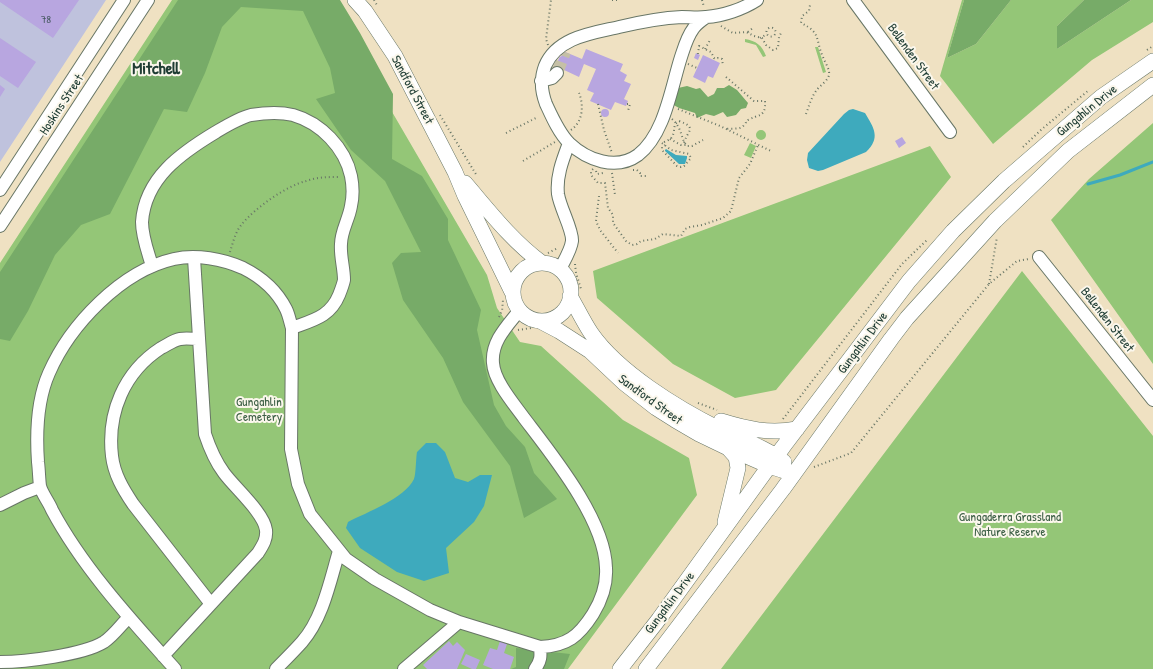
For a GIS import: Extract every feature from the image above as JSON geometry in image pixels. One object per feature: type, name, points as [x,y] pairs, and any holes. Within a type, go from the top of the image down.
[{"type":"main road","name":"Sandford Street","points":[[360,4],[395,56],[455,172],[465,196],[512,292]]},
{"type":"main road","name":"Gungahlin Drive","points":[[620,669],[659,619],[773,461],[909,281],[953,231],[1004,181],[1102,97],[1153,61]]},
{"type":"main road","name":"Gungahlin Drive","points":[[646,669],[794,473],[903,323],[1000,216],[1068,151],[1153,85]]},
{"type":"main road","name":"Sandford Street","points":[[455,172],[503,228],[530,254],[542,263]]},
{"type":"main road","points":[[542,263],[551,264],[560,269],[576,294],[560,314],[554,318],[540,321],[528,318],[519,311],[514,302],[512,292],[516,278],[521,271],[527,267],[542,263]]},
{"type":"main road","name":"Sandford Street","points":[[576,294],[581,317],[591,333],[616,361],[647,386],[671,402],[773,461]]},
{"type":"main road","name":"Sandford Street","points":[[540,321],[559,331],[590,351],[624,382],[656,408],[699,434],[728,448],[773,461]]},
{"type":"main road","points":[[671,402],[708,417],[748,429],[774,432],[797,429]]},
{"type":"main road","points":[[722,533],[738,468],[736,457],[728,448]]},
{"type":"main road","points":[[773,461],[794,473]]},
{"type":"street","name":"Hoskins Street","points":[[0,190],[124,0]]},
{"type":"street","name":"Hoskins Street","points":[[0,226],[148,0]]},
{"type":"street","points":[[710,17],[656,19],[586,34],[572,40],[560,53],[548,58],[543,70],[541,81],[543,95],[550,113],[569,143],[589,157],[598,161],[613,164],[636,156],[650,141],[666,110],[684,47],[689,35],[697,24],[710,17],[733,11],[758,0]]},
{"type":"street","name":"Bellenden Street","points":[[853,0],[950,132]]},
{"type":"street","points":[[541,81],[552,78],[557,73]]},
{"type":"street","points":[[152,266],[144,240],[142,222],[150,190],[166,169],[197,144],[249,116],[268,113],[284,114],[304,119],[317,127],[335,143],[347,163],[352,187],[351,207],[341,240],[340,254],[343,264],[344,281],[337,301],[331,310],[321,317],[292,328]]},
{"type":"street","points":[[560,269],[573,239],[561,207],[558,193],[558,175],[569,143]]},
{"type":"street","name":"Bellenden Street","points":[[1039,257],[1153,400]]},
{"type":"street","points":[[163,656],[258,552],[266,538],[266,528],[263,520],[224,473],[209,448],[205,434],[194,258]]},
{"type":"street","points":[[175,669],[128,618],[62,528],[40,487],[37,437],[39,407],[48,374],[65,341],[102,299],[128,280],[152,266],[175,259],[194,258],[227,262],[249,271],[272,288],[287,310],[292,328],[291,449],[298,484],[310,514],[346,559],[375,579],[430,610],[459,622],[540,647],[565,642],[577,635],[590,620],[600,601],[606,579],[606,568],[601,538],[582,499],[555,459],[510,399],[495,374],[492,364],[496,343],[502,331],[519,311]]},
{"type":"street","points":[[199,339],[180,339],[170,343],[151,355],[133,373],[126,383],[117,404],[112,424],[111,447],[115,472],[121,486],[157,536],[211,604]]},
{"type":"street","points":[[0,505],[40,487]]},
{"type":"street","points":[[276,669],[302,642],[315,621],[339,551]]},
{"type":"street","points":[[0,662],[46,658],[82,650],[104,642],[128,618]]},
{"type":"street","points":[[404,669],[459,622]]},
{"type":"street","points":[[535,669],[539,664],[541,656],[540,647]]},
{"type":"path","points":[[551,0],[546,42],[560,53]]},
{"type":"path","points":[[612,0],[620,0]]},
{"type":"path","points":[[806,114],[814,93],[829,75],[822,56],[818,38],[808,26],[801,23],[802,16],[810,10],[810,5]]},
{"type":"path","points":[[710,17],[719,25],[731,32],[748,32],[760,38],[773,50],[778,48],[779,37],[782,33]]},
{"type":"path","points":[[748,32],[754,26]]},
{"type":"path","points":[[767,34],[766,30],[770,27],[774,28],[775,34],[779,37]]},
{"type":"path","points":[[760,38],[767,34]]},
{"type":"path","points":[[767,34],[769,36],[775,34]]},
{"type":"path","points":[[705,49],[710,40]]},
{"type":"path","points":[[698,54],[700,46],[711,52],[714,58],[722,59],[723,66]]},
{"type":"path","points":[[725,129],[744,126],[749,120],[761,115],[766,106],[765,101],[754,101],[726,77]]},
{"type":"path","points":[[628,104],[630,104],[628,111]]},
{"type":"path","points":[[666,110],[680,128],[685,144]]},
{"type":"path","points":[[666,110],[695,115],[771,151]]},
{"type":"path","points":[[506,133],[536,118]]},
{"type":"path","points":[[676,123],[679,121],[684,122],[690,129],[690,133],[685,144]]},
{"type":"path","points":[[665,145],[662,147],[662,150],[677,166],[684,166],[690,158],[689,154],[676,152],[661,142],[670,139],[674,133],[674,125],[676,123]]},
{"type":"path","points":[[670,139],[682,145],[685,144],[692,146],[703,140]]},
{"type":"path","points":[[606,197],[608,208],[613,215],[613,223],[629,244],[632,245],[641,241],[655,239],[663,234],[681,236],[685,229],[724,218],[731,211],[739,178],[750,164],[758,145]]},
{"type":"path","points":[[630,171],[637,170],[640,173],[640,176],[648,176]]},
{"type":"path","points":[[615,195],[611,173],[618,172]]},
{"type":"path","points":[[227,262],[235,235],[241,224],[262,205],[292,186],[304,181],[351,177]]},
{"type":"path","points":[[598,196],[596,221],[600,230],[618,253]]},
{"type":"path","points":[[989,284],[1000,216]]},
{"type":"path","points":[[813,467],[851,452],[989,284],[1017,261],[1039,257]]},
{"type":"path","points":[[574,260],[576,273],[576,294]]},
{"type":"path","points":[[694,401],[722,411]]},
{"type":"shaded area","points":[[0,0],[106,0],[0,162]]},
{"type":"green space","name":"Gungahlin Cemetery","points":[[172,0],[320,0],[363,62],[487,275],[497,308],[520,342],[541,346],[623,420],[689,458],[697,495],[568,669],[0,669],[0,263]]},
{"type":"green space","points":[[178,0],[340,0],[360,33],[393,94],[392,159],[422,176],[448,219],[448,240],[481,310],[477,330],[494,405],[506,426],[525,447],[534,473],[557,499],[524,518],[510,466],[463,402],[443,358],[403,300],[392,263],[401,253],[421,252],[385,181],[351,150],[316,99],[335,93],[330,68],[303,11],[241,7],[222,27],[205,73],[187,112],[164,109],[110,214],[81,225],[55,255],[28,311],[10,341],[0,339],[0,272]]},
{"type":"green space","points":[[962,0],[964,0],[947,58],[976,44],[1011,0],[1084,0],[1057,26],[1057,49],[1131,0],[1153,0],[1153,22],[1092,60],[993,144],[940,76]]},
{"type":"green space","points":[[964,0],[1011,0],[976,44],[947,58]]},
{"type":"green space","points":[[1084,0],[1131,0],[1057,49],[1057,26]]},
{"type":"green space","points":[[745,39],[758,44],[763,49],[766,56],[763,57],[756,45],[745,42]]},
{"type":"green space","points":[[815,47],[818,47],[826,72],[823,73]]},
{"type":"green space","points":[[729,85],[737,90],[748,103],[746,108],[741,109],[736,115],[727,117],[723,112],[714,116],[706,114],[697,118],[695,113],[672,104],[678,88],[687,86],[696,89],[700,88],[708,97],[714,94],[717,88],[724,88]]},
{"type":"green space","points":[[1153,123],[1153,364],[1051,220],[1089,179]]},
{"type":"green space","points":[[759,130],[763,130],[765,131],[765,139],[759,140],[756,137],[756,133]]},
{"type":"green space","points":[[750,143],[756,146],[751,158],[744,155]]},
{"type":"green space","points":[[930,146],[951,177],[776,390],[735,398],[673,364],[597,298],[593,271]]},
{"type":"green space","name":"Gungaderra Grassland Nature Reserve","points":[[1022,271],[1153,436],[1153,669],[721,669]]},
{"type":"green space","points":[[516,648],[570,654],[564,669],[511,669],[516,667]]},
{"type":"water","points":[[853,109],[865,113],[871,123],[875,137],[871,147],[866,152],[823,170],[818,171],[809,168],[807,160],[808,153],[844,114]]},
{"type":"water","points":[[666,149],[676,155],[687,156],[685,164],[679,164],[665,151]]},
{"type":"water","points":[[426,443],[436,443],[445,452],[455,478],[468,482],[480,475],[492,475],[484,506],[474,522],[446,548],[449,573],[424,581],[397,572],[360,548],[346,528],[348,522],[394,499],[409,486],[415,477],[417,452]]},
{"type":"building","points":[[0,0],[79,0],[53,38],[0,2]]},
{"type":"building","points":[[0,38],[36,62],[18,88],[0,76]]},
{"type":"building","points":[[586,49],[623,64],[620,71],[627,75],[624,81],[631,84],[624,99],[628,101],[626,106],[615,102],[611,110],[590,101],[594,93],[587,90],[596,69],[584,64],[579,77],[562,69],[560,74],[553,71],[563,51],[582,59]]},
{"type":"building","points":[[696,53],[700,55],[698,60],[694,58]]},
{"type":"building","points":[[703,55],[720,63],[713,78],[708,76],[705,83],[693,77]]},
{"type":"building","points":[[0,85],[5,89],[0,97]]},
{"type":"building","points":[[603,109],[607,109],[609,113],[607,117],[603,117],[601,115],[601,111]]},
{"type":"building","points":[[902,137],[906,143],[899,148],[895,141]]},
{"type":"building","points":[[449,641],[453,646],[457,642],[465,650],[457,669],[427,669],[423,665]]},
{"type":"building","points":[[500,641],[507,644],[504,653],[514,657],[510,669],[493,669],[483,665],[490,648],[497,650]]},
{"type":"building","points":[[466,654],[480,660],[476,669],[472,669],[461,664]]},
{"type":"waterway","points":[[1088,184],[1120,175],[1153,162]]},
{"type":"tunnel","points":[[557,73],[565,52]]},
{"type":"district","name":"Mitchell","points":[[156,69]]}]
